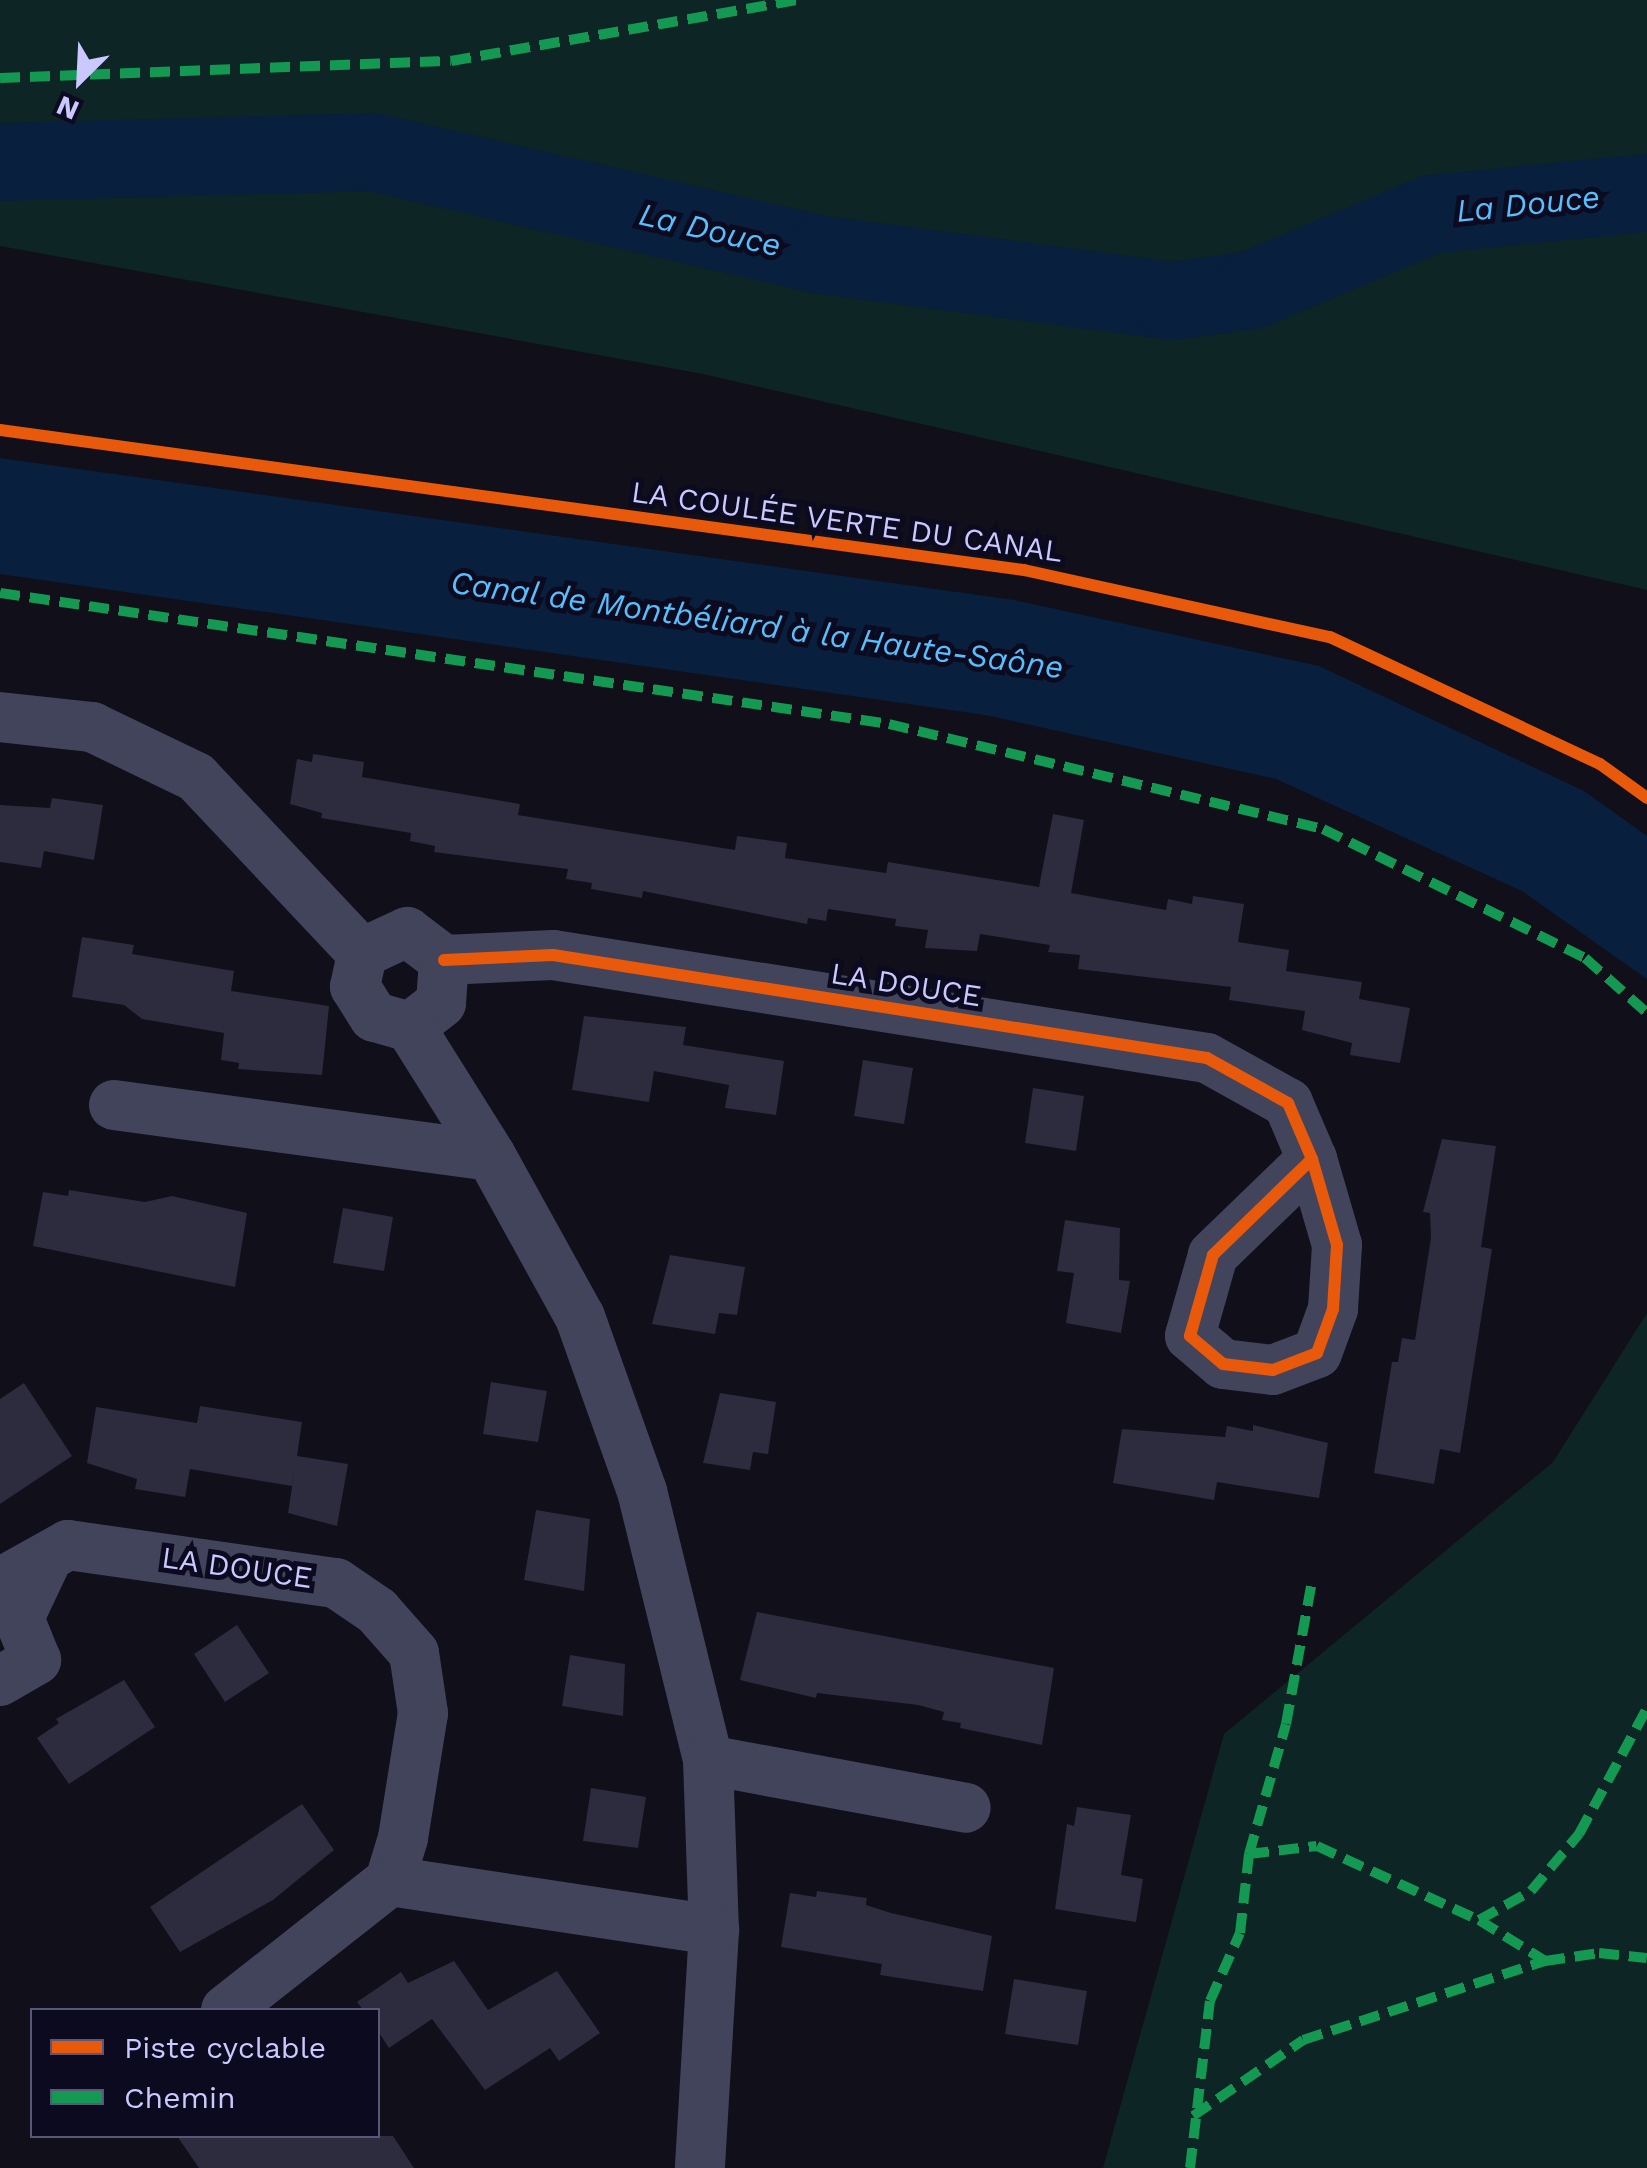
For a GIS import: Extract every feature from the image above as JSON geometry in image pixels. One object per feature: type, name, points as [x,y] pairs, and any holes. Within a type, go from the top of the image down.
[{"type":"street","points":[[0,717],[92,728],[196,777],[362,953]]},
{"type":"street","points":[[362,953],[408,932],[444,960],[442,1003],[410,1027]]},
{"type":"street","points":[[362,953],[355,987],[374,1017],[410,1027],[491,1156],[580,1317],[642,1492],[708,1760],[714,1930],[700,2168]]},
{"type":"street","name":"LA DOUCE","points":[[444,960],[553,955],[1207,1058],[1288,1103],[1312,1159]]},
{"type":"street","points":[[114,1105],[491,1156]]},
{"type":"street","name":"LA DOUCE","points":[[0,1582],[46,1561],[68,1544],[336,1582],[377,1611],[414,1653],[423,1713],[404,1838],[390,1881]]},
{"type":"street","points":[[0,1682],[36,1660],[19,1618],[46,1561]]},
{"type":"street","points":[[708,1760],[966,1808]]},
{"type":"street","points":[[229,2008],[390,1881],[714,1930]]},
{"type":"street","points":[[283,2008],[305,1951]]},
{"type":"green space","points":[[0,0],[1647,0],[1647,590],[703,374],[0,246]]},
{"type":"green space","points":[[1647,1313],[1647,2168],[1103,2168],[1224,1734],[1553,1462]]},
{"type":"water","name":"Canal de Montbéliard à la Haute-Saône","points":[[0,458],[1014,600],[1319,666],[1584,791],[1647,836],[1647,979],[1522,891],[1276,779],[985,715],[0,574]]},
{"type":"building","points":[[313,754],[364,762],[362,777],[520,804],[518,815],[735,850],[737,836],[787,843],[785,858],[886,873],[888,862],[1039,887],[1053,814],[1084,820],[1071,893],[1166,910],[1168,899],[1192,904],[1193,896],[1244,904],[1238,942],[1289,950],[1286,971],[1362,982],[1359,999],[1410,1008],[1400,1063],[1350,1055],[1352,1043],[1302,1030],[1305,1011],[1229,1000],[1231,987],[1078,969],[1080,955],[1048,952],[1050,945],[980,934],[977,951],[925,948],[928,930],[895,926],[896,919],[828,909],[826,921],[808,918],[807,924],[643,891],[642,898],[591,889],[592,883],[566,879],[568,869],[434,852],[435,846],[410,841],[411,833],[321,818],[322,813],[290,804],[297,759],[312,762]]},
{"type":"building","points":[[52,798],[103,805],[94,860],[44,851],[41,868],[0,862],[0,805],[50,808]]},
{"type":"building","points":[[82,937],[134,945],[132,954],[234,971],[231,991],[329,1006],[322,1075],[238,1069],[239,1063],[221,1060],[224,1033],[142,1019],[124,1005],[72,997]]},
{"type":"building","points":[[584,1016],[686,1027],[683,1045],[784,1061],[776,1115],[725,1108],[729,1085],[654,1071],[649,1102],[572,1090]]},
{"type":"building","points":[[863,1060],[913,1068],[904,1124],[854,1116]]},
{"type":"building","points":[[1033,1088],[1084,1096],[1076,1151],[1025,1143]]},
{"type":"building","points":[[1442,1139],[1496,1146],[1481,1247],[1492,1249],[1460,1453],[1440,1449],[1434,1484],[1374,1473],[1392,1362],[1398,1362],[1402,1338],[1415,1340],[1431,1238],[1430,1213],[1423,1212]]},
{"type":"building","points":[[69,1190],[145,1202],[172,1196],[247,1213],[235,1287],[33,1246],[43,1192],[68,1196]]},
{"type":"building","points":[[343,1208],[393,1217],[384,1271],[333,1263]]},
{"type":"building","points":[[1065,1220],[1120,1228],[1119,1280],[1130,1281],[1121,1333],[1066,1323],[1074,1273],[1057,1271]]},
{"type":"building","points":[[670,1255],[745,1267],[737,1315],[719,1313],[715,1334],[652,1324]]},
{"type":"building","points":[[491,1382],[547,1391],[538,1442],[483,1434]]},
{"type":"building","points":[[24,1383],[72,1456],[0,1504],[0,1399]]},
{"type":"building","points":[[720,1393],[776,1402],[768,1454],[753,1452],[750,1470],[703,1463]]},
{"type":"building","points":[[200,1406],[302,1422],[297,1456],[348,1464],[337,1526],[288,1513],[295,1468],[292,1486],[190,1469],[185,1497],[135,1489],[137,1479],[87,1463],[96,1407],[197,1423]]},
{"type":"building","points":[[1253,1425],[1328,1443],[1319,1498],[1217,1482],[1214,1500],[1113,1483],[1122,1429],[1225,1437],[1227,1426],[1253,1431]]},
{"type":"building","points":[[536,1510],[590,1519],[584,1591],[524,1580]]},
{"type":"building","points":[[757,1612],[1054,1668],[1042,1745],[960,1728],[961,1723],[942,1720],[944,1712],[918,1705],[817,1693],[816,1698],[740,1680]]},
{"type":"building","points":[[237,1625],[269,1673],[225,1702],[194,1654]]},
{"type":"building","points":[[570,1655],[625,1664],[623,1716],[562,1706]]},
{"type":"building","points":[[124,1680],[155,1727],[69,1784],[37,1738],[59,1723],[56,1719]]},
{"type":"building","points":[[591,1788],[646,1797],[638,1848],[583,1841]]},
{"type":"building","points":[[302,1804],[334,1850],[273,1900],[180,1952],[150,1907]]},
{"type":"building","points":[[1077,1807],[1131,1815],[1121,1875],[1143,1879],[1136,1922],[1055,1909],[1067,1824],[1074,1826]]},
{"type":"building","points":[[817,1891],[867,1898],[866,1905],[891,1913],[992,1936],[983,1991],[880,1975],[882,1964],[781,1947],[790,1893],[816,1897]]},
{"type":"building","points":[[454,1961],[488,2010],[557,1971],[600,2033],[559,2061],[550,2048],[485,2090],[432,2019],[389,2048],[380,2034],[380,2008],[362,2008],[357,2002],[401,1972],[408,1983]]},
{"type":"building","points":[[1014,1979],[1087,1991],[1078,2045],[1005,2034]]},
{"type":"building","points":[[393,2136],[414,2168],[199,2168],[178,2138]]},
{"type":"waterway","name":"La Douce","points":[[0,162],[372,152],[823,255],[1172,301],[1252,290],[1432,214],[1647,193]]},
{"type":"marked path","points":[[0,78],[451,61],[798,0]]},
{"type":"marked path","points":[[0,593],[889,724],[1323,829],[1585,958],[1647,1013]]},
{"type":"marked path","points":[[1190,2168],[1210,2001],[1240,1933],[1249,1854],[1286,1724],[1311,1586]]},
{"type":"marked path","points":[[1249,1854],[1317,1846],[1479,1920],[1531,1891],[1579,1834],[1647,1708]]},
{"type":"marked path","points":[[1479,1920],[1545,1961],[1599,1953],[1647,1958]]},
{"type":"marked path","points":[[1193,2116],[1303,2040],[1545,1961]]},
{"type":"cycle path","name":"LA COULÉE VERTE DU CANAL","points":[[0,430],[1024,570],[1330,637],[1600,764],[1647,798]]},
{"type":"cycle path","points":[[444,960],[553,955],[1207,1058],[1288,1103],[1312,1159],[1213,1255],[1190,1336],[1223,1364],[1273,1370],[1317,1353],[1333,1309],[1337,1245],[1312,1159]]}]
